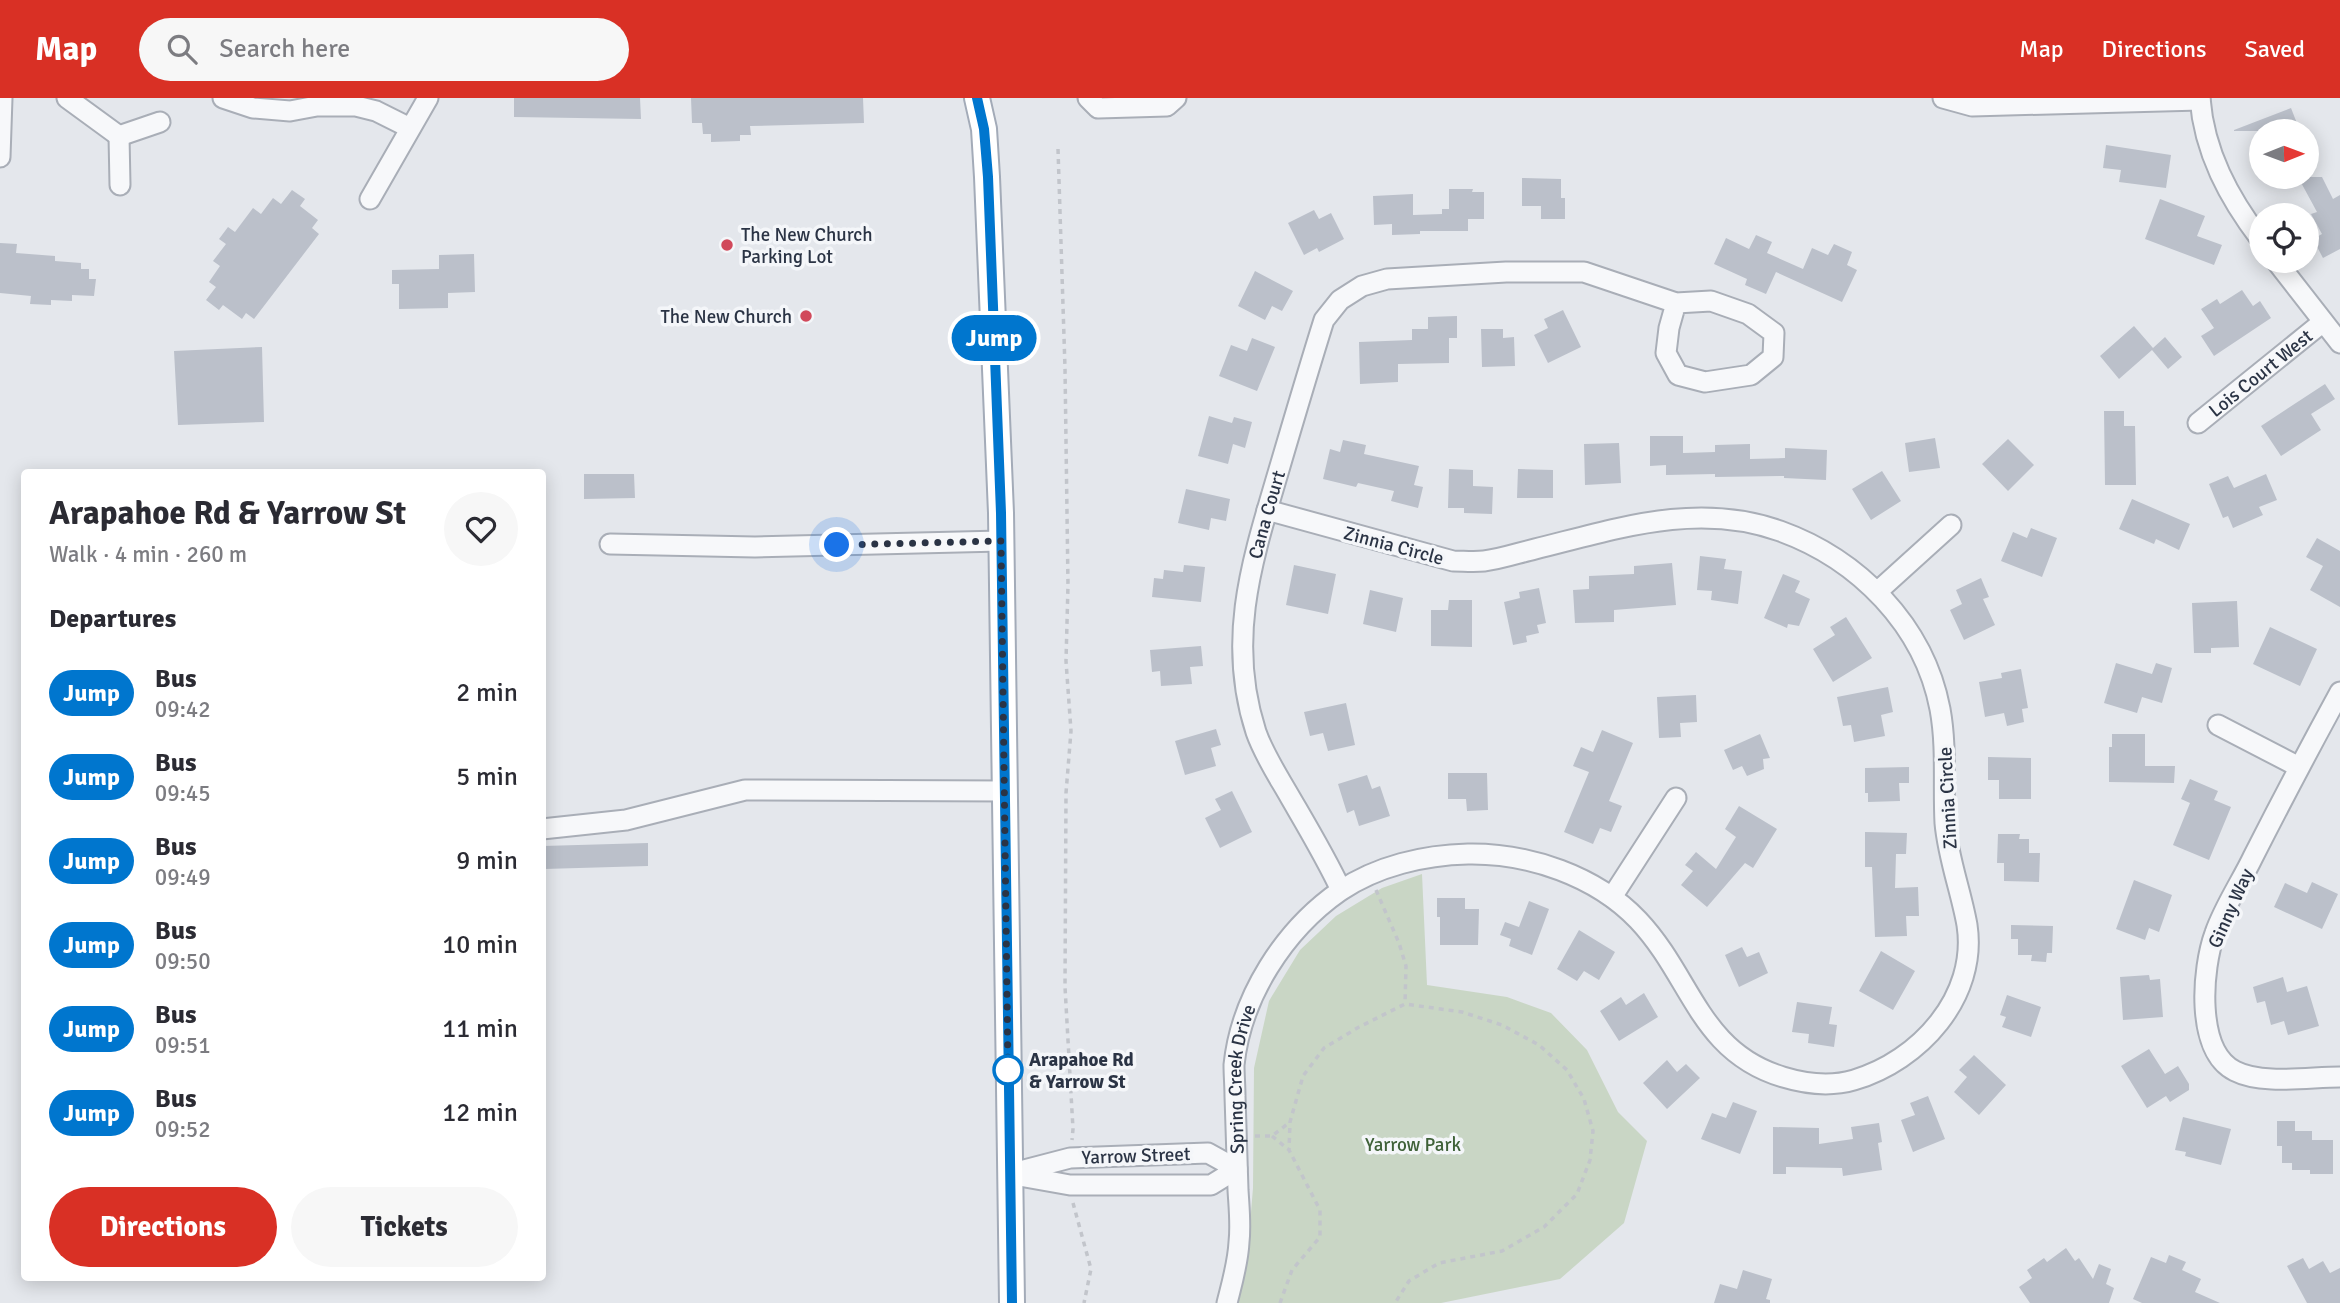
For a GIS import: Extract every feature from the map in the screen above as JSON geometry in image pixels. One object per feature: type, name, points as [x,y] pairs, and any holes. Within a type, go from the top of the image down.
[{"type":"main road","points":[[977,98],[984,129],[988,177],[1001,541],[1012,1303]]},
{"type":"street","points":[[0,157],[2,98]]},
{"type":"street","points":[[67,98],[120,136]]},
{"type":"street","points":[[223,98],[253,108],[290,111],[317,106],[356,106],[376,111],[410,128]]},
{"type":"street","points":[[370,199],[428,98]]},
{"type":"street","points":[[1088,98],[1098,108],[1167,106],[1175,98]]},
{"type":"street","points":[[1943,98],[1972,106],[2200,99],[2204,134],[2216,167],[2237,209],[2249,224]]},
{"type":"street","points":[[120,136],[160,122]]},
{"type":"street","points":[[120,136],[120,185]]},
{"type":"street","name":"Cana Court","points":[[1341,890],[1328,861],[1270,763],[1257,733],[1247,696],[1242,645],[1246,594],[1267,510],[1324,320],[1340,300],[1362,286],[1387,279],[1506,272],[1584,272],[1676,303]]},
{"type":"street","points":[[2285,273],[2340,344]]},
{"type":"street","points":[[1711,301],[1748,314],[1774,333],[1773,357],[1751,375],[1705,382],[1678,375],[1665,353],[1676,303],[1711,301]]},
{"type":"street","name":"Lois Court West","points":[[2198,423],[2323,322]]},
{"type":"street","name":"Zinnia Circle","points":[[1267,510],[1453,561],[1485,561],[1661,519],[1703,516],[1742,521],[1779,531],[1826,552],[1877,592],[1905,625],[1926,663],[1940,705],[1945,748],[1945,825],[1953,874],[1967,925],[1969,953],[1958,990],[1939,1024],[1911,1052],[1886,1068],[1850,1081],[1821,1084],[1801,1082],[1765,1072],[1740,1057],[1718,1038],[1706,1023],[1665,953],[1637,919],[1612,897],[1573,875],[1529,860],[1482,854],[1445,855],[1397,864],[1341,890]]},
{"type":"street","points":[[1877,592],[1951,525]]},
{"type":"street","points":[[610,544],[755,547],[1001,541]]},
{"type":"street","name":"Ginny Way","points":[[2340,692],[2215,932],[2206,968],[2209,1039],[2216,1054],[2232,1070],[2253,1078],[2340,1077]]},
{"type":"street","points":[[2218,725],[2299,767]]},
{"type":"street","points":[[546,829],[626,820],[745,790],[1006,791]]},
{"type":"street","points":[[1612,897],[1676,798]]},
{"type":"street","name":"Spring Creek Drive","points":[[1227,1303],[1240,1239],[1234,1065],[1244,1020],[1261,979],[1280,950],[1315,911],[1341,890]]},
{"type":"street","name":"Yarrow Street","points":[[1208,1153],[1237,1169],[1211,1185],[1069,1185],[1009,1174],[1070,1158],[1208,1153]]},
{"type":"path","points":[[1058,149],[1065,368],[1068,585],[1066,661],[1070,731],[1064,876],[1065,987],[1073,1129],[1070,1158]]},
{"type":"path","points":[[1366,877],[1376,890],[1399,943],[1406,966],[1405,1004]]},
{"type":"path","points":[[1289,1150],[1290,1122],[1303,1076],[1324,1048],[1405,1004],[1462,1013],[1502,1025],[1539,1045],[1567,1070],[1584,1099],[1593,1131],[1590,1160],[1577,1194],[1544,1227],[1502,1251],[1439,1263],[1409,1282],[1395,1303]]},
{"type":"path","points":[[1272,1136],[1290,1122]]},
{"type":"path","points":[[1236,1135],[1272,1136],[1289,1150],[1320,1210],[1320,1237],[1292,1269],[1280,1303]]},
{"type":"path","points":[[1069,1185],[1091,1269],[1084,1303]]},
{"type":"green space","name":"Yarrow Park","points":[[1422,874],[1427,985],[1507,997],[1551,1013],[1587,1050],[1618,1112],[1647,1141],[1624,1223],[1560,1279],[1441,1303],[1235,1303],[1247,1260],[1253,1188],[1254,1068],[1269,1001],[1300,950],[1336,916],[1382,888]]},
{"type":"building","points":[[514,98],[640,98],[641,119],[514,117]]},
{"type":"building","points":[[691,98],[863,98],[864,123],[750,126],[751,135],[740,135],[740,141],[711,142],[711,134],[703,134],[702,123],[692,123]]},
{"type":"building","points":[[2291,108],[2295,119],[2262,119]]},
{"type":"building","points":[[2249,124],[2249,131],[2234,130]]},
{"type":"building","points":[[2106,145],[2171,155],[2166,188],[2119,182],[2121,170],[2103,168]]},
{"type":"building","points":[[2319,177],[2322,177],[2333,199],[2340,195],[2340,249],[2323,258],[2319,250],[2319,236],[2322,234],[2319,229],[2319,203],[2312,203],[2305,189],[2319,189]]},
{"type":"building","points":[[1522,178],[1561,179],[1565,219],[1541,219],[1541,206],[1522,206]]},
{"type":"building","points":[[1449,189],[1484,192],[1484,219],[1468,219],[1468,231],[1420,231],[1420,234],[1392,235],[1392,224],[1374,225],[1373,196],[1413,194],[1413,215],[1442,214],[1442,209],[1449,209]]},
{"type":"building","points":[[292,190],[305,199],[300,206],[318,220],[312,228],[319,234],[254,319],[246,313],[242,319],[223,305],[219,310],[206,300],[216,287],[209,282],[220,266],[213,261],[226,244],[219,239],[228,227],[235,232],[253,208],[261,214],[273,198],[281,204]]},
{"type":"building","points":[[2160,199],[2205,216],[2197,236],[2222,245],[2214,265],[2145,239]]},
{"type":"building","points":[[1314,210],[1319,219],[1331,213],[1344,239],[1319,252],[1317,248],[1304,255],[1288,223]]},
{"type":"building","points":[[1756,235],[1772,242],[1767,253],[1803,269],[1812,248],[1828,255],[1834,244],[1852,252],[1847,265],[1857,270],[1842,302],[1776,272],[1766,294],[1745,285],[1747,279],[1714,264],[1726,238],[1749,249]]},
{"type":"building","points":[[0,243],[17,244],[16,253],[55,256],[55,261],[81,263],[81,269],[89,269],[89,279],[96,279],[94,296],[72,295],[72,301],[51,300],[51,305],[30,304],[31,296],[0,293]]},
{"type":"building","points":[[474,254],[475,292],[448,293],[448,308],[399,309],[399,284],[392,284],[392,270],[439,269],[439,255]]},
{"type":"building","points":[[1255,271],[1293,291],[1282,311],[1272,306],[1265,320],[1238,306]]},
{"type":"building","points":[[2242,290],[2253,306],[2260,301],[2271,318],[2214,356],[2201,336],[2214,328],[2201,309],[2217,299],[2220,304]]},
{"type":"building","points":[[1563,310],[1581,347],[1548,363],[1534,335],[1548,328],[1544,319]]},
{"type":"building","points":[[1457,316],[1457,338],[1449,338],[1449,363],[1398,364],[1398,382],[1360,384],[1359,342],[1412,340],[1412,329],[1428,329],[1428,317]]},
{"type":"building","points":[[2134,326],[2153,348],[2165,337],[2182,357],[2168,369],[2152,350],[2119,379],[2100,356]]},
{"type":"building","points":[[1481,329],[1503,329],[1503,338],[1514,337],[1515,366],[1482,367]]},
{"type":"building","points":[[1252,338],[1275,347],[1257,391],[1219,376],[1231,345],[1247,351]]},
{"type":"building","points":[[262,347],[264,422],[178,425],[174,351]]},
{"type":"building","points":[[2325,384],[2335,399],[2311,414],[2321,430],[2281,456],[2261,426]]},
{"type":"building","points":[[2104,411],[2124,411],[2124,426],[2135,426],[2136,485],[2105,485]]},
{"type":"building","points":[[1209,416],[1232,423],[1234,417],[1252,422],[1245,448],[1233,444],[1228,464],[1198,456]]},
{"type":"building","points":[[1650,436],[1683,436],[1683,453],[1715,452],[1715,445],[1750,444],[1750,459],[1785,458],[1785,448],[1827,450],[1826,480],[1784,476],[1666,475],[1666,465],[1650,466]]},
{"type":"building","points":[[1935,438],[1940,468],[1909,472],[1905,443]]},
{"type":"building","points":[[2008,439],[2034,465],[2008,491],[1982,464]]},
{"type":"building","points":[[1343,440],[1366,445],[1364,454],[1419,466],[1414,485],[1423,487],[1418,508],[1391,501],[1394,491],[1358,483],[1356,487],[1323,479],[1330,449],[1340,452]]},
{"type":"building","points":[[1619,443],[1621,483],[1585,485],[1584,444]]},
{"type":"building","points":[[1449,469],[1473,470],[1473,486],[1493,487],[1492,514],[1464,513],[1464,508],[1448,508]]},
{"type":"building","points":[[1518,469],[1553,470],[1553,498],[1517,498]]},
{"type":"building","points":[[1882,471],[1901,501],[1871,520],[1852,489]]},
{"type":"building","points":[[584,474],[634,474],[635,498],[584,499]]},
{"type":"building","points":[[2266,474],[2277,500],[2259,507],[2263,515],[2233,528],[2228,516],[2223,518],[2209,484],[2228,476],[2234,488]]},
{"type":"building","points":[[1186,489],[1230,499],[1226,521],[1211,518],[1209,530],[1178,523]]},
{"type":"building","points":[[2132,499],[2190,524],[2179,550],[2156,539],[2154,544],[2119,529]]},
{"type":"building","points":[[2031,528],[2057,538],[2042,577],[2001,561],[2013,532],[2027,538]]},
{"type":"building","points":[[2317,538],[2340,551],[2340,607],[2310,590],[2323,566],[2306,557]]},
{"type":"building","points":[[1700,556],[1726,559],[1724,569],[1742,571],[1738,604],[1711,600],[1712,591],[1697,590]]},
{"type":"building","points":[[1672,563],[1676,605],[1614,610],[1614,622],[1575,623],[1573,590],[1589,589],[1589,576],[1634,574],[1634,566]]},
{"type":"building","points":[[1184,565],[1205,567],[1201,602],[1152,597],[1154,578],[1163,579],[1164,570],[1183,572]]},
{"type":"building","points":[[1294,565],[1336,574],[1328,614],[1286,605]]},
{"type":"building","points":[[1783,574],[1800,581],[1795,592],[1810,599],[1799,626],[1788,624],[1787,628],[1764,618]]},
{"type":"building","points":[[1981,578],[1989,597],[1983,599],[1995,625],[1964,640],[1950,610],[1962,604],[1956,590]]},
{"type":"building","points":[[1539,588],[1546,623],[1537,625],[1539,633],[1526,636],[1527,642],[1513,645],[1504,602],[1520,598],[1519,592]]},
{"type":"building","points":[[1370,590],[1403,598],[1396,632],[1363,624]]},
{"type":"building","points":[[1449,600],[1472,600],[1472,647],[1431,646],[1431,610],[1448,610]]},
{"type":"building","points":[[2237,601],[2239,647],[2211,648],[2211,653],[2194,653],[2192,603]]},
{"type":"building","points":[[1846,617],[1872,658],[1833,682],[1813,649],[1835,635],[1830,627]]},
{"type":"building","points":[[2270,627],[2317,649],[2300,686],[2253,664]]},
{"type":"building","points":[[1201,646],[1203,666],[1190,667],[1192,684],[1161,686],[1160,671],[1152,672],[1150,650]]},
{"type":"building","points":[[2116,663],[2152,674],[2156,663],[2172,668],[2162,703],[2142,697],[2137,713],[2104,703]]},
{"type":"building","points":[[2021,669],[2028,708],[2022,709],[2024,722],[2007,726],[2004,713],[1985,717],[1979,682],[2002,678],[2001,673]]},
{"type":"building","points":[[1888,687],[1893,712],[1881,715],[1885,736],[1854,742],[1851,725],[1843,726],[1837,697]]},
{"type":"building","points":[[1696,695],[1697,722],[1680,723],[1681,737],[1659,738],[1657,697]]},
{"type":"building","points":[[1346,703],[1355,745],[1328,751],[1323,733],[1310,736],[1304,712]]},
{"type":"building","points":[[1216,729],[1221,745],[1211,748],[1216,766],[1185,775],[1175,741]]},
{"type":"building","points":[[1602,730],[1633,743],[1609,801],[1622,806],[1611,832],[1600,828],[1593,844],[1564,832],[1589,772],[1573,766],[1581,747],[1593,752]]},
{"type":"building","points":[[1760,734],[1770,758],[1763,759],[1764,769],[1747,776],[1742,766],[1733,770],[1724,750]]},
{"type":"building","points":[[2112,734],[2145,734],[2145,766],[2175,766],[2174,783],[2109,782],[2109,747],[2112,747]]},
{"type":"building","points":[[1988,757],[2031,758],[2031,799],[1999,799],[1999,780],[1988,780]]},
{"type":"building","points":[[1909,767],[1909,783],[1899,783],[1900,801],[1868,802],[1868,793],[1865,793],[1865,768]]},
{"type":"building","points":[[1448,773],[1487,773],[1488,810],[1467,811],[1466,799],[1448,799]]},
{"type":"building","points":[[1367,775],[1372,789],[1380,786],[1390,816],[1359,826],[1354,810],[1347,813],[1338,784]]},
{"type":"building","points":[[2190,779],[2218,791],[2214,800],[2231,807],[2209,860],[2173,845],[2190,803],[2181,799]]},
{"type":"building","points":[[1232,791],[1252,832],[1220,848],[1205,818],[1221,810],[1215,799]]},
{"type":"building","points":[[1739,806],[1777,829],[1753,868],[1745,863],[1707,907],[1681,885],[1693,871],[1685,865],[1696,852],[1716,869],[1736,837],[1725,829]]},
{"type":"building","points":[[1865,832],[1907,833],[1906,854],[1896,854],[1895,888],[1918,887],[1919,916],[1906,916],[1907,936],[1875,937],[1872,867],[1865,867]]},
{"type":"building","points":[[1998,834],[2020,834],[2019,839],[2029,839],[2029,853],[2040,853],[2039,882],[2004,881],[2004,863],[1997,863]]},
{"type":"building","points":[[648,843],[648,866],[546,869],[546,846]]},
{"type":"building","points":[[2134,880],[2172,895],[2159,932],[2149,928],[2145,940],[2116,929]]},
{"type":"building","points":[[2312,882],[2338,894],[2322,929],[2274,907],[2285,883],[2307,893]]},
{"type":"building","points":[[1437,898],[1465,898],[1465,909],[1479,909],[1478,945],[1440,945]]},
{"type":"building","points":[[1529,901],[1549,909],[1532,955],[1509,946],[1511,939],[1500,935],[1505,922],[1519,927]]},
{"type":"building","points":[[2011,925],[2053,926],[2052,953],[2047,953],[2046,962],[2031,961],[2032,955],[2018,955],[2018,939],[2011,939]]},
{"type":"building","points":[[1579,930],[1615,952],[1599,980],[1584,971],[1577,981],[1557,969]]},
{"type":"building","points":[[1742,947],[1747,957],[1759,952],[1768,973],[1739,987],[1725,955]]},
{"type":"building","points":[[1881,951],[1915,971],[1893,1010],[1859,991]]},
{"type":"building","points":[[2149,975],[2150,980],[2160,979],[2163,1017],[2123,1020],[2120,977]]},
{"type":"building","points":[[2283,977],[2287,992],[2307,986],[2319,1026],[2288,1035],[2284,1021],[2271,1025],[2265,1001],[2257,1003],[2253,987]]},
{"type":"building","points":[[1644,993],[1658,1017],[1619,1041],[1600,1011],[1621,997],[1626,1005]]},
{"type":"building","points":[[2007,995],[2041,1007],[2031,1037],[2002,1027],[2006,1017],[2000,1015]]},
{"type":"building","points":[[1797,1002],[1832,1007],[1829,1024],[1837,1025],[1834,1047],[1808,1043],[1809,1034],[1792,1032]]},
{"type":"building","points":[[2149,1049],[2165,1074],[2178,1066],[2189,1084],[2189,1090],[2170,1102],[2166,1096],[2147,1108],[2121,1066]]},
{"type":"building","points":[[1974,1055],[2006,1085],[1979,1115],[1954,1092],[1967,1077],[1959,1070]]},
{"type":"building","points":[[1667,1060],[1677,1072],[1686,1064],[1700,1078],[1667,1109],[1643,1083]]},
{"type":"building","points":[[1928,1096],[1945,1139],[1913,1152],[1901,1120],[1915,1115],[1910,1103]]},
{"type":"building","points":[[1733,1102],[1757,1111],[1740,1154],[1701,1139],[1712,1113],[1726,1118]]},
{"type":"building","points":[[2183,1117],[2231,1129],[2221,1165],[2185,1156],[2186,1152],[2175,1150]]},
{"type":"building","points":[[2277,1121],[2295,1121],[2295,1131],[2312,1131],[2312,1140],[2333,1140],[2333,1174],[2310,1174],[2310,1170],[2292,1170],[2292,1163],[2282,1163],[2282,1146],[2277,1146]]},
{"type":"building","points":[[1879,1123],[1882,1142],[1878,1143],[1882,1170],[1843,1176],[1842,1168],[1786,1167],[1786,1174],[1773,1174],[1773,1127],[1819,1128],[1819,1144],[1853,1139],[1851,1127]]},
{"type":"building","points":[[2066,1248],[2075,1261],[2079,1258],[2093,1279],[2099,1264],[2111,1269],[2106,1284],[2114,1288],[2109,1303],[2030,1303],[2019,1287],[2032,1278],[2027,1270],[2044,1258],[2047,1262]]},
{"type":"building","points":[[2169,1255],[2186,1262],[2182,1270],[2201,1279],[2195,1292],[2220,1303],[2142,1303],[2133,1299],[2151,1257],[2166,1263]]},
{"type":"building","points":[[2303,1258],[2309,1269],[2323,1261],[2330,1273],[2340,1268],[2340,1303],[2307,1303],[2287,1266]]},
{"type":"building","points":[[1743,1270],[1772,1279],[1766,1299],[1770,1300],[1770,1303],[1714,1303],[1720,1284],[1737,1289]]},
{"type":"bus line","name":"Jump","points":[[977,98],[984,129],[988,177],[1001,513],[1012,1303]]},
{"type":"place","name":"The New Church Parking Lot","points":[[727,245]]},
{"type":"place","name":"The New Church","points":[[806,316]]},
{"type":"place","name":"Arapahoe Rd & Yarrow St","points":[[1008,1070]]},
{"type":"route","points":[[837,545],[1001,541],[1008,1070]]}]
